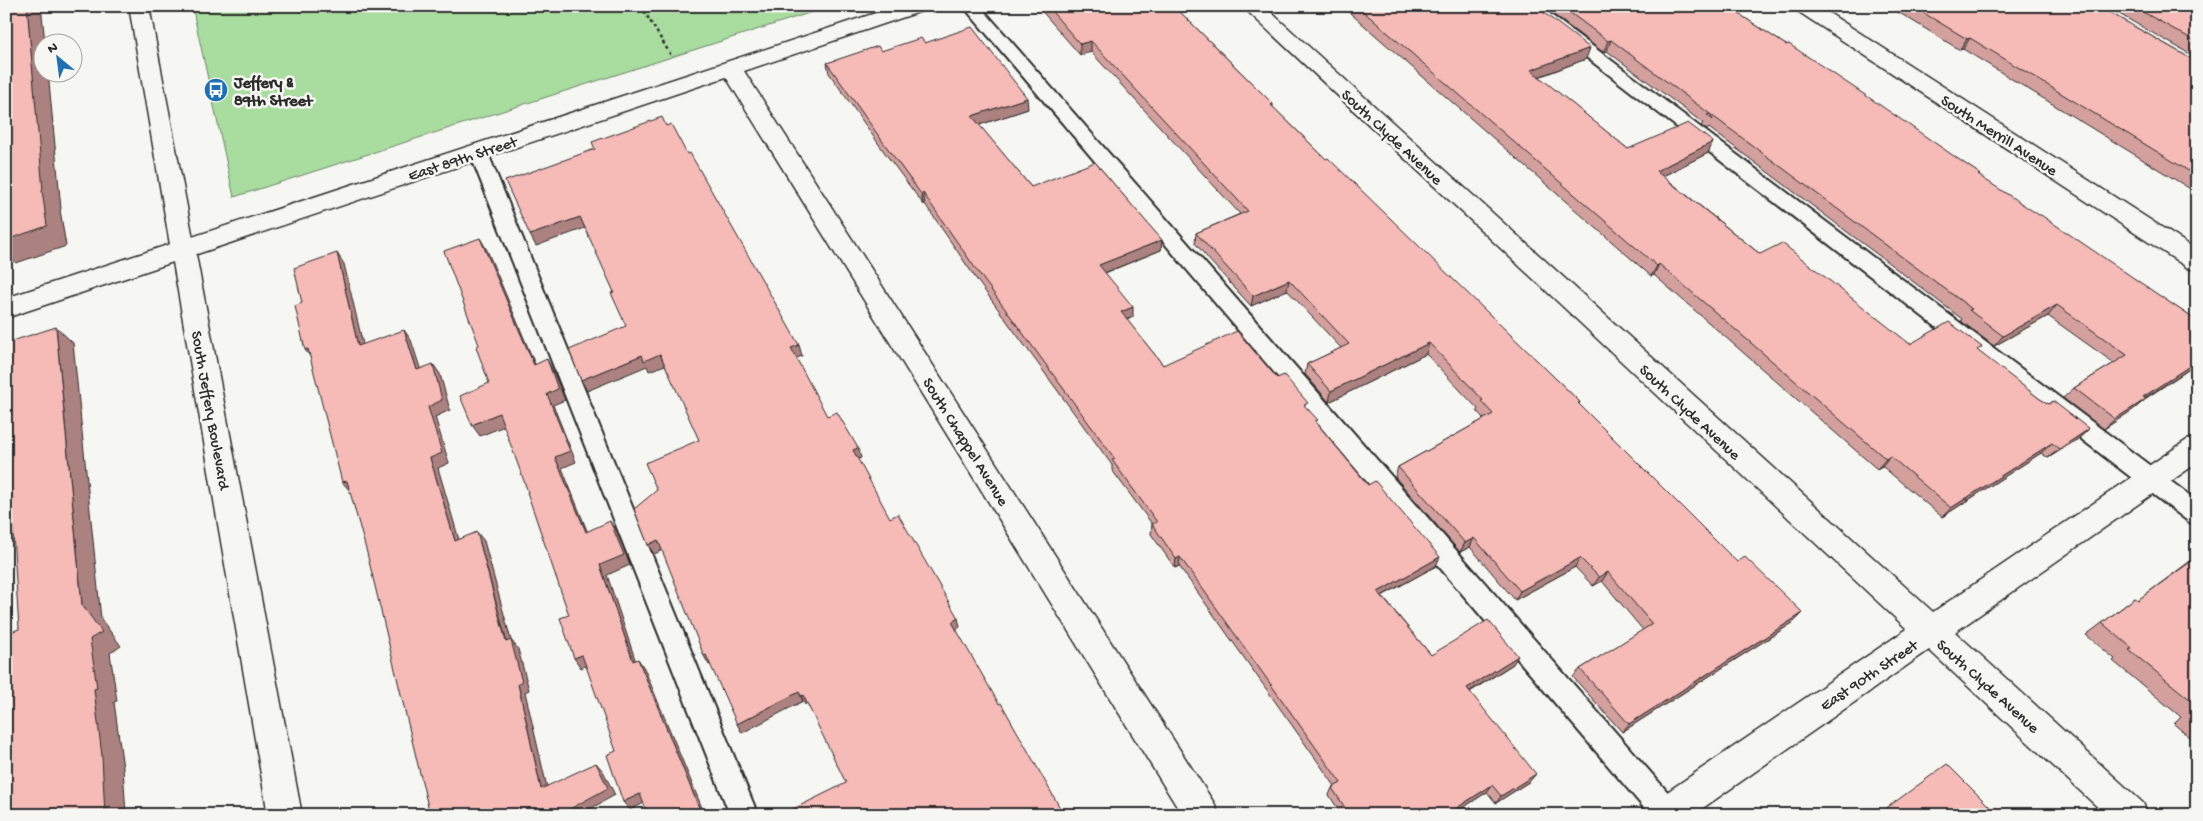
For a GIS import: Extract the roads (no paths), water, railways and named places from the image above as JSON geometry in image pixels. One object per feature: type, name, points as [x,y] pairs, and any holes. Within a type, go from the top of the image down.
[{"type":"street","name":"South Jeffery Boulevard","points":[[139,6],[285,815]]},
{"type":"street","name":"East 89th Street","points":[[6,308],[918,6]]},
{"type":"street","name":"South Clyde Avenue","points":[[1252,6],[2131,815]]},
{"type":"street","name":"South Merrill Avenue","points":[[1803,6],[2197,262]]},
{"type":"street","name":"South Chappel Avenue","points":[[731,68],[1202,815]]},
{"type":"street","name":"East 90th Street","points":[[1666,814],[2197,448]]},
{"type":"lane","points":[[971,6],[1666,814]]},
{"type":"lane","points":[[1528,6],[2197,515]]},
{"type":"lane","points":[[478,151],[744,815]]},
{"type":"place","name":"Jeffery & 89th Street","points":[[216,90]]}]
